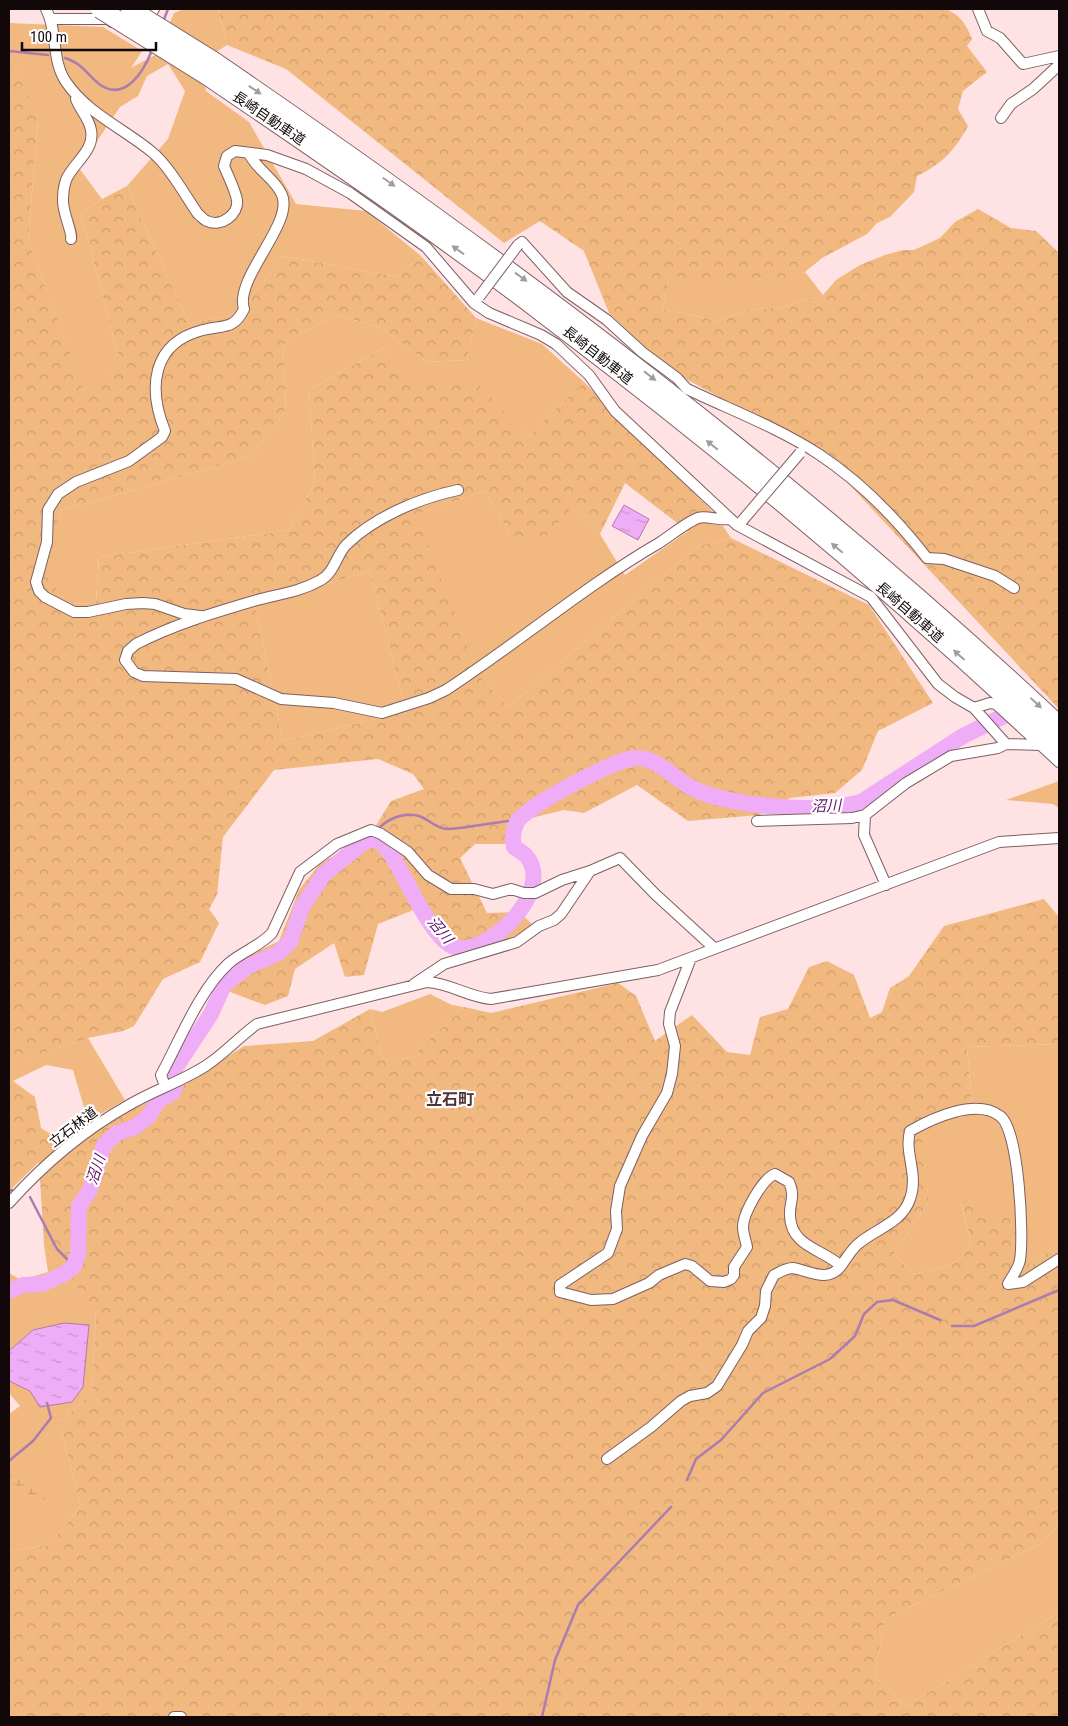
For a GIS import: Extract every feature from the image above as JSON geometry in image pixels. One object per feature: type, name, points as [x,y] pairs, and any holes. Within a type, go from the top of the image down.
[{"type":"highway","name":"長崎自動車道","points":[[100,9],[211,69],[387,180],[628,358],[813,508],[1012,681],[1059,725]]},
{"type":"highway","name":"長崎自動車道","points":[[130,9],[618,370],[803,520],[996,688],[1059,747]]},
{"type":"street","points":[[46,9],[52,19],[60,69],[74,93],[78,106],[88,119],[91,132],[90,143],[67,179],[64,192],[63,212],[72,235],[71,239]]},
{"type":"street","points":[[52,19],[108,19],[137,38],[154,9]]},
{"type":"street","points":[[978,9],[986,31],[1000,38],[1023,64],[1059,56]]},
{"type":"street","points":[[1001,118],[1011,104],[1033,89],[1059,65]]},
{"type":"street","points":[[74,93],[92,111],[153,152],[198,214],[206,221],[214,224],[234,214],[237,208],[237,199],[224,166],[227,156],[235,151],[266,154],[299,166],[350,193],[426,247],[489,313],[541,335],[556,344],[589,375],[615,411],[737,522],[871,598],[938,684],[955,698],[974,708],[1006,744]]},
{"type":"street","points":[[200,616],[184,614],[143,602],[88,612],[74,612],[45,597],[39,592],[36,582],[46,542],[48,510],[58,494],[76,482],[129,461],[162,437],[165,431],[158,414],[156,399],[157,376],[159,362],[168,350],[180,340],[203,330],[226,327],[240,318],[244,308],[241,299],[283,210],[283,196],[266,174],[253,162],[249,153]]},
{"type":"street","points":[[476,300],[518,244],[522,242],[567,292],[607,320],[642,352],[677,378],[687,389],[802,449],[821,456],[873,496],[904,529],[927,558],[944,559],[986,573],[1014,588]]},
{"type":"street","points":[[737,522],[802,449]]},
{"type":"street","points":[[458,490],[438,494],[374,524],[345,546],[327,576],[316,583],[297,591],[200,616],[136,644],[124,656],[128,666],[144,676],[236,679],[282,699],[334,703],[382,712],[429,698],[446,690],[632,560],[681,530],[691,521],[707,517],[719,521],[737,522]]},
{"type":"street","points":[[974,708],[990,703],[1001,709],[1059,762]]},
{"type":"street","points":[[757,821],[852,818],[865,815],[906,783],[950,756],[998,748],[1006,744],[1040,745]]},
{"type":"street","points":[[865,815],[864,835],[886,885]]},
{"type":"street","points":[[165,1086],[161,1075],[210,984],[228,964],[264,941],[272,933],[300,872],[337,844],[371,830],[382,834],[408,852],[428,875],[451,889],[474,889],[493,894],[511,889],[530,893],[620,858],[655,894],[714,948]]},
{"type":"street","points":[[414,985],[438,982],[478,998],[491,999],[658,970],[999,842],[1059,838]]},
{"type":"street","points":[[414,985],[444,964],[517,942],[539,926],[554,920],[561,914],[570,897],[590,871]]},
{"type":"street","points":[[691,958],[670,1012],[669,1024],[675,1046],[672,1074],[667,1093],[642,1136],[620,1186],[616,1211],[617,1229],[608,1253],[600,1260],[573,1274],[560,1285],[560,1292],[591,1300],[613,1299],[685,1264],[692,1266],[710,1281],[724,1282],[731,1279],[734,1275],[734,1267],[747,1247],[743,1228],[744,1220],[763,1182],[775,1174],[789,1182],[792,1190],[793,1201],[790,1215],[792,1228],[798,1239],[810,1248],[835,1260],[841,1266]]},
{"type":"street","name":"立石林道","points":[[9,1203],[46,1165],[95,1125],[207,1065],[240,1036],[257,1024],[414,985]]},
{"type":"street","points":[[608,1459],[651,1427],[681,1401],[690,1396],[707,1392],[717,1386],[742,1345],[748,1331],[761,1318],[765,1306],[766,1291],[774,1275],[792,1268],[811,1274],[827,1275],[837,1272],[857,1244],[896,1220],[910,1201],[914,1178],[908,1141],[910,1131],[944,1114],[980,1109],[991,1110],[1008,1123],[1021,1213],[1022,1241],[1017,1270],[1008,1284],[1023,1282],[1059,1259]]},
{"type":"street","points":[[174,1717],[181,1717]]},
{"type":"green space","points":[[184,9],[218,9],[227,45],[201,62],[206,91],[249,122],[296,204],[366,211],[421,256],[397,277],[283,256],[240,313],[189,324],[127,186],[168,139],[185,91],[168,64],[147,76],[138,96],[120,107],[79,168],[102,199],[81,214],[118,354],[88,402],[28,241],[38,121],[12,59],[9,56],[9,23],[103,27],[142,51],[131,68],[157,54],[174,13]]},
{"type":"green space","points":[[218,9],[946,9],[956,15],[965,25],[972,39],[967,46],[987,72],[963,91],[958,109],[968,126],[958,142],[941,161],[917,176],[914,192],[890,217],[877,223],[867,234],[822,258],[805,272],[781,278],[721,282],[669,276],[663,309],[719,321],[747,310],[783,307],[823,295],[836,280],[860,265],[903,250],[914,250],[940,238],[955,222],[978,209],[1011,228],[1036,231],[1058,252],[1059,709],[817,450],[671,371],[609,313],[584,251],[540,221],[504,243],[286,69],[227,45]]},
{"type":"green space","points":[[9,56],[38,120],[28,241],[88,401],[118,354],[81,214],[102,199],[127,186],[189,324],[240,313],[283,256],[397,277],[421,256],[476,318],[467,360],[427,362],[381,328],[335,314],[283,345],[286,409],[252,456],[60,511],[47,573],[65,603],[96,604],[99,557],[289,530],[315,482],[309,390],[383,348],[408,384],[478,384],[528,436],[584,382],[714,513],[689,532],[625,483],[600,534],[575,503],[545,538],[510,535],[485,491],[416,515],[479,675],[508,707],[698,546],[731,538],[869,605],[933,703],[878,731],[862,770],[835,793],[790,798],[759,815],[688,821],[637,785],[584,813],[564,810],[527,819],[509,844],[475,844],[460,858],[487,913],[519,912],[533,925],[499,945],[465,955],[426,905],[378,924],[364,975],[345,977],[334,943],[295,969],[288,996],[265,1005],[217,987],[246,957],[279,941],[299,890],[319,865],[372,832],[391,801],[424,789],[413,774],[378,759],[274,770],[223,837],[217,895],[209,909],[219,923],[200,962],[163,979],[134,1026],[123,1031],[88,1038],[16,1063],[13,1081],[35,1097],[41,1128],[64,1142],[182,1086],[244,1046],[313,1041],[370,1009],[383,1060],[410,1058],[464,1007],[491,1013],[618,983],[636,996],[655,1041],[692,1015],[727,1052],[750,1055],[760,1017],[788,1009],[809,967],[827,961],[854,975],[870,1018],[882,1012],[890,988],[909,976],[944,926],[1044,899],[1059,917],[1059,1044],[967,1047],[973,1114],[920,1126],[929,1202],[894,1254],[914,1275],[958,1262],[971,1242],[961,1202],[1018,1221],[1030,1267],[1059,1241],[1059,1524],[1042,1543],[885,1619],[874,1676],[906,1706],[1059,1612],[1059,1717],[9,1717],[9,1551],[49,1545],[81,1506],[59,1423],[92,1393],[96,1312],[44,1245],[39,1162],[9,1191]],"holes":[[[370,571],[406,712],[283,741],[255,605]]]},
{"type":"green space","points":[[805,272],[823,295],[783,307],[747,310],[719,321],[663,309],[669,275],[703,279],[754,280]]},
{"type":"green space","points":[[335,314],[381,328],[427,362],[467,360],[476,318],[542,344],[584,382],[528,436],[478,385],[408,385],[383,348],[309,390],[315,482],[289,530],[99,557],[96,604],[65,603],[46,573],[60,511],[252,456],[286,409],[283,345]]},
{"type":"green space","points":[[485,491],[510,535],[575,503],[600,534],[625,575],[714,513],[731,538],[698,546],[508,707],[479,675],[415,515]]},
{"type":"green space","points":[[370,571],[406,712],[283,741],[255,605]]},
{"type":"green space","points":[[1059,781],[1059,808],[1053,804],[1006,800]]},
{"type":"green space","points":[[430,994],[452,1005],[464,1007],[410,1058],[383,1060],[370,1009],[382,1012]]},
{"type":"green space","points":[[88,1038],[125,1100],[88,1121],[73,1070],[46,1065],[13,1081],[15,1063]]},
{"type":"green space","points":[[1059,1044],[1059,1241],[1029,1268],[961,1203],[971,1242],[958,1262],[914,1275],[894,1254],[929,1202],[919,1126],[973,1113],[967,1047]]},
{"type":"green space","points":[[44,1245],[96,1311],[92,1393],[59,1423],[81,1506],[49,1545],[9,1551],[9,1414],[20,1406],[9,1393],[9,1381],[30,1391],[34,1330],[9,1351],[9,1273],[21,1280],[48,1272]]},
{"type":"green space","points":[[18,1471],[44,1491],[44,1500],[39,1501],[9,1481],[9,1473]]},
{"type":"green space","points":[[1059,1524],[1059,1612],[906,1706],[874,1676],[885,1619],[1042,1543]]},
{"type":"water","points":[[624,505],[649,519],[638,540],[612,526]]},
{"type":"water","points":[[64,1323],[89,1325],[83,1387],[72,1402],[40,1407],[30,1391],[9,1381],[9,1351],[33,1330]]},
{"type":"waterway","points":[[163,22],[168,9]]},
{"type":"waterway","points":[[65,58],[81,66],[99,84],[108,89],[117,90],[125,87],[139,75],[152,50]]},
{"type":"waterway","points":[[9,51],[48,55]]},
{"type":"waterway","name":"沼川","points":[[9,1291],[23,1285],[42,1284],[64,1274],[74,1266],[78,1254],[79,1206],[90,1190],[104,1145],[117,1133],[135,1127],[148,1117],[158,1101],[173,1092],[175,1086],[174,1070],[211,1014],[224,985],[247,967],[278,953],[290,942],[302,907],[324,874],[364,842],[377,838],[392,856],[434,929],[450,945],[463,948],[479,944],[495,935],[511,922],[523,906],[531,889],[533,872],[527,857],[514,847],[513,835],[517,822],[524,815],[554,795],[611,765],[636,758],[652,761],[692,788],[708,795],[729,800],[776,807],[824,808],[844,806],[861,802],[963,736],[1014,711],[1023,712]]},
{"type":"waterway","points":[[379,828],[387,821],[402,815],[419,816],[447,829],[517,820]]},
{"type":"waterway","points":[[30,1197],[57,1249],[74,1266]]},
{"type":"waterway","points":[[952,1326],[974,1326],[1059,1290]]},
{"type":"waterway","points":[[687,1480],[696,1459],[721,1440],[763,1393],[830,1359],[855,1336],[864,1314],[877,1302],[893,1300],[940,1320]]},
{"type":"waterway","points":[[9,1461],[33,1441],[51,1418],[47,1403]]},
{"type":"waterway","points":[[542,1717],[555,1660],[578,1605],[671,1507]]},
{"type":"district","name":"立石町","points":[[450,1099]]}]
